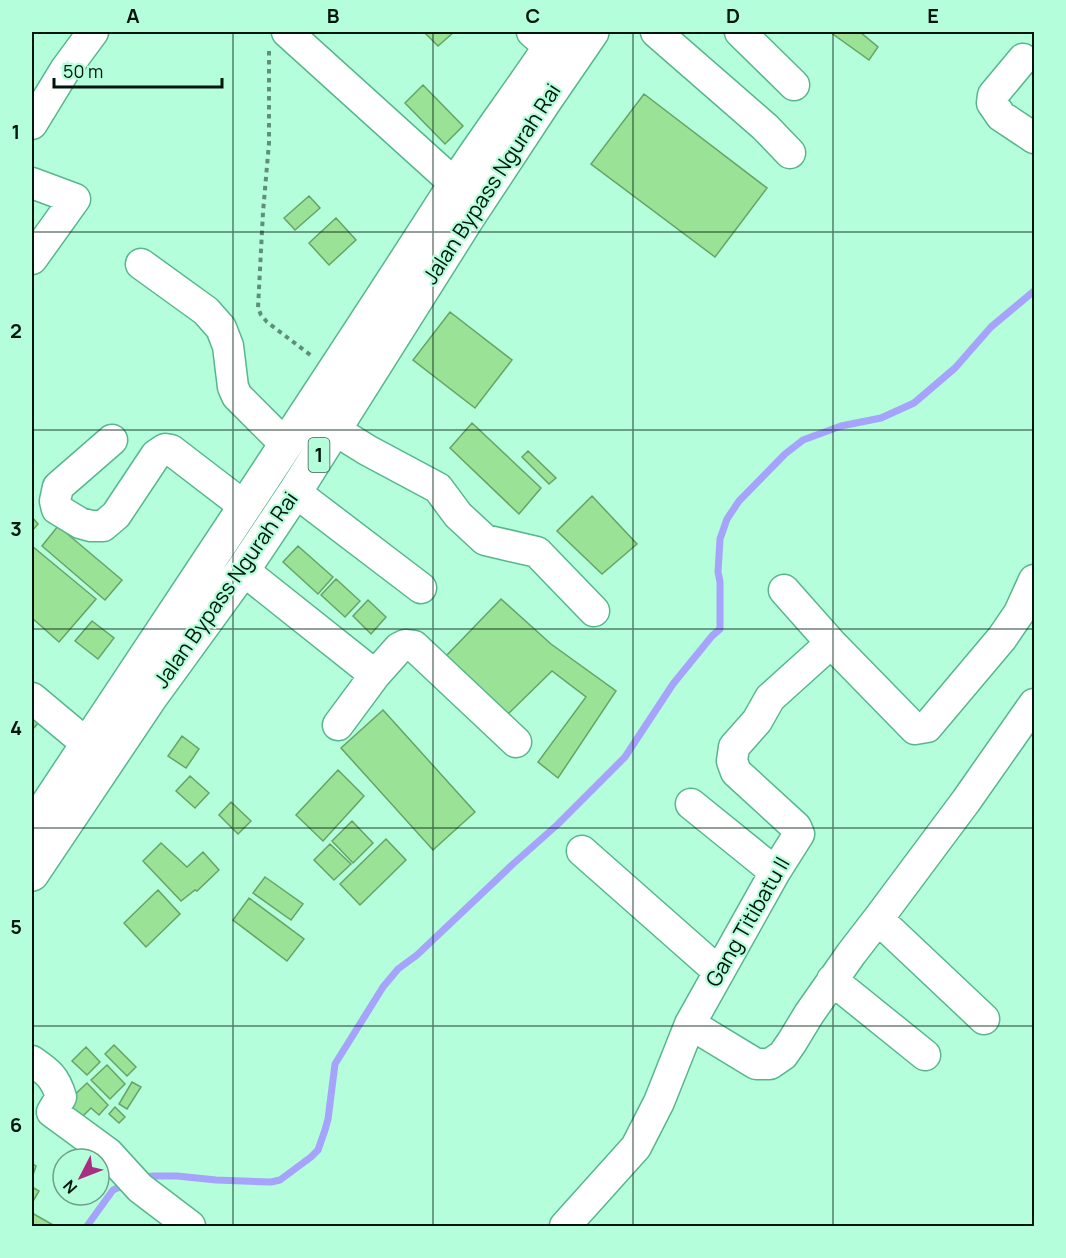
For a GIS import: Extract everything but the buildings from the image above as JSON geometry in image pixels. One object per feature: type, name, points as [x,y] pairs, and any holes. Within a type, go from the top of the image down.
[{"type":"highway","name":"Jalan Bypass Ngurah Rai","points":[[32,871],[150,698],[243,570],[335,430],[467,219],[592,32]]},
{"type":"highway","name":"Jalan Bypass Ngurah Rai","points":[[32,828],[412,254],[547,37]]},
{"type":"street","points":[[32,124],[65,70],[93,32]]},
{"type":"street","points":[[656,32],[765,127],[790,153]]},
{"type":"street","points":[[740,32],[794,85]]},
{"type":"street","points":[[278,38],[456,184]]},
{"type":"street","points":[[1023,59],[993,95],[992,103],[1001,116],[1035,138]]},
{"type":"street","points":[[32,183],[75,198],[32,259]]},
{"type":"street","points":[[141,264],[206,311],[221,328],[228,346],[233,387],[237,396],[286,445]]},
{"type":"street","points":[[335,430],[438,488],[458,515],[485,540],[537,552],[594,611]]},
{"type":"street","points":[[112,440],[58,487],[55,501],[57,509],[80,523],[103,526],[116,515],[156,455],[165,448],[171,450],[244,506]]},
{"type":"street","points":[[295,492],[421,588]]},
{"type":"street","points":[[243,570],[375,675]]},
{"type":"street","points":[[784,590],[831,644],[915,729],[927,727],[1002,638],[1035,580]]},
{"type":"street","name":"Gang Titibatu II","points":[[565,1227],[636,1147],[659,1102],[690,1024],[775,872],[799,834],[796,827],[736,772],[732,761],[734,747],[756,721],[770,698],[831,644]]},
{"type":"street","points":[[338,725],[375,675],[399,648],[405,645],[414,646],[516,742]]},
{"type":"street","points":[[32,698],[87,744]]},
{"type":"street","points":[[690,1024],[756,1064],[770,1064],[783,1054],[851,954],[966,801],[1035,704]]},
{"type":"street","points":[[691,804],[775,872]]},
{"type":"street","points":[[582,851],[719,972]]},
{"type":"street","points":[[878,920],[984,1019]]},
{"type":"street","points":[[832,981],[925,1055]]},
{"type":"street","points":[[32,1061],[57,1083],[61,1097],[52,1112],[108,1153],[140,1188],[190,1227]]},
{"type":"path","points":[[278,38],[263,212],[258,308],[267,322],[333,372]]},
{"type":"waterway","points":[[143,1177],[177,1176],[271,1182],[280,1180],[311,1157],[318,1150],[328,1119],[335,1064],[383,987],[398,969],[417,955],[557,825],[625,757],[673,684],[720,629],[718,572],[720,539],[727,519],[739,501],[785,454],[803,440],[841,426],[881,418],[914,403],[955,368],[991,327],[1034,291]]},
{"type":"waterway","points":[[87,1226],[113,1190],[127,1184]]}]
